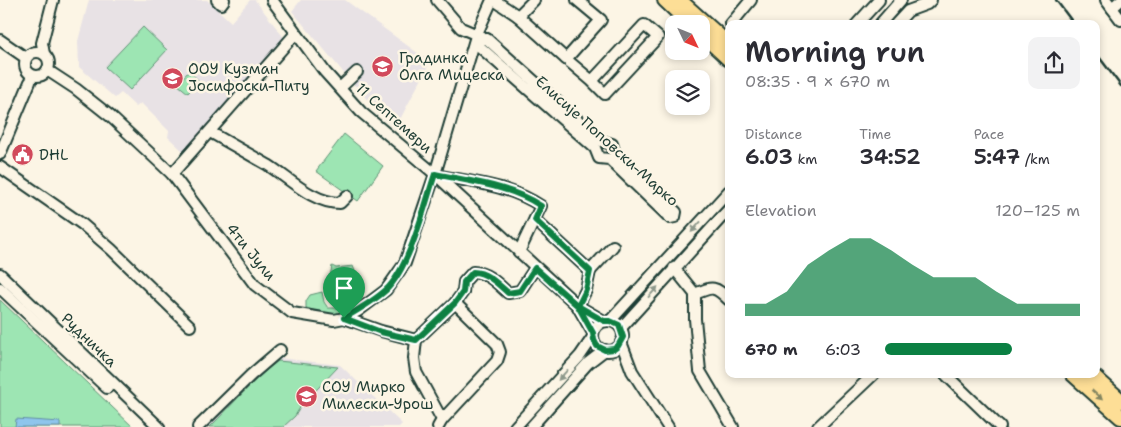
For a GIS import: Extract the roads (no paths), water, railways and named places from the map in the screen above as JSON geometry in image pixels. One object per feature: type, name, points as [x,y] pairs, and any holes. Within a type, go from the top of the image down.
[{"type":"main road","points":[[664,0],[681,15]]},
{"type":"main road","points":[[679,0],[725,32]]},
{"type":"main road","points":[[710,41],[725,54]]},
{"type":"main road","points":[[1077,378],[1121,417]]},
{"type":"main road","points":[[1095,378],[1121,401]]},
{"type":"street","points":[[32,77],[25,63],[37,52],[53,0]]},
{"type":"street","points":[[217,0],[221,4],[224,0]]},
{"type":"street","name":"11 Септември","points":[[272,0],[325,72],[361,112],[435,174],[578,306],[607,321]]},
{"type":"street","name":"Елисије Поповски-Марко","points":[[437,0],[461,28],[476,36],[487,39],[601,141],[612,144],[615,154],[676,212],[675,217],[670,218],[609,160],[600,158],[595,148],[480,47],[476,36]]},
{"type":"street","points":[[344,318],[386,290],[405,263],[435,174],[476,36],[493,0],[518,16],[605,94],[658,38],[644,25],[592,81]]},
{"type":"street","points":[[518,16],[534,0]]},
{"type":"street","points":[[566,58],[601,20],[577,0]]},
{"type":"street","points":[[736,20],[751,0]]},
{"type":"street","points":[[861,20],[879,0]]},
{"type":"street","points":[[884,20],[901,0]]},
{"type":"street","points":[[908,0],[908,11]]},
{"type":"street","points":[[900,20],[908,11],[927,4],[932,0]]},
{"type":"street","points":[[1121,0],[1109,4],[1121,20]]},
{"type":"street","points":[[172,174],[296,33]]},
{"type":"street","points":[[0,40],[37,52],[49,60],[47,70],[32,77],[0,154]]},
{"type":"street","name":"4ти Јули","points":[[47,70],[76,89],[110,116],[172,174],[255,285],[292,313],[334,320],[344,318]]},
{"type":"street","points":[[340,88],[357,72]]},
{"type":"street","points":[[210,132],[268,166],[306,192],[334,203],[340,203],[347,196]]},
{"type":"street","points":[[0,167],[82,224],[111,249],[190,326]]},
{"type":"street","points":[[435,174],[504,188],[526,196],[541,206],[519,252]]},
{"type":"street","points":[[515,427],[580,356],[597,326],[607,321],[725,195]]},
{"type":"street","points":[[621,328],[725,212]]},
{"type":"street","points":[[535,220],[590,271]]},
{"type":"street","points":[[578,306],[586,290],[590,271],[614,246]]},
{"type":"street","points":[[455,303],[497,344],[500,352],[497,361],[440,424],[416,372],[414,358],[416,340],[455,303],[463,292],[464,282],[473,272],[488,276],[508,293],[520,291],[535,268]]},
{"type":"street","points":[[674,268],[696,294],[695,319],[700,371],[733,427]]},
{"type":"street","name":"Рудничка","points":[[0,274],[159,427]]},
{"type":"street","name":"Рудничка","points":[[0,288],[149,427]]},
{"type":"street","points":[[696,294],[710,288],[718,290],[725,296]]},
{"type":"street","name":"11 Септември","points":[[578,306],[593,335]]},
{"type":"street","points":[[344,318],[381,332],[416,340]]},
{"type":"street","points":[[534,426],[588,363],[607,350],[618,346],[621,342],[623,337],[621,328],[616,323],[607,321]]},
{"type":"street","points":[[593,335],[597,346],[607,350],[632,371]]},
{"type":"street","points":[[621,342],[632,371],[668,427]]},
{"type":"street","points":[[198,427],[251,375],[280,350]]},
{"type":"street","points":[[818,427],[870,378]]},
{"type":"street","points":[[949,378],[1000,427]]},
{"type":"water","points":[[16,419],[60,422],[60,427],[15,427]]},
{"type":"railway","points":[[1056,0],[1071,20]]},
{"type":"railway","points":[[1100,58],[1121,86]]},
{"type":"place","name":"Градинка Олга Мицеска","points":[[383,67]]},
{"type":"place","name":"ООУ Кузман Јосифоски-Питу","points":[[172,78]]},
{"type":"place","name":"DHL","points":[[23,155]]},
{"type":"place","name":"СОУ Мирко Милески-Урош","points":[[306,396]]}]
